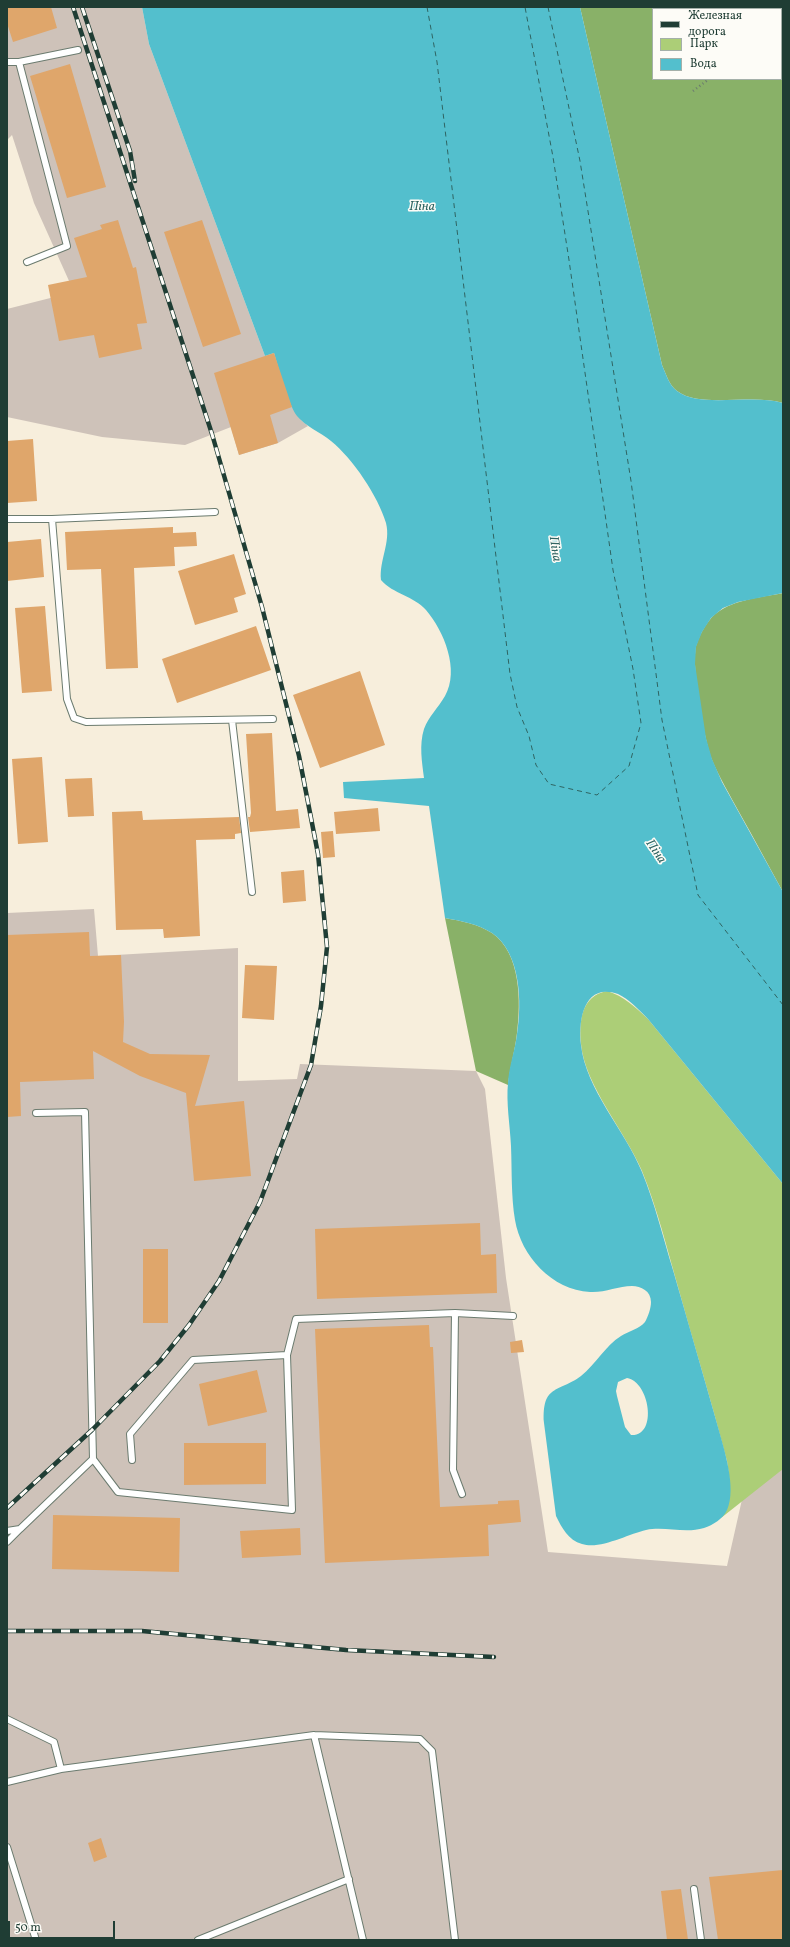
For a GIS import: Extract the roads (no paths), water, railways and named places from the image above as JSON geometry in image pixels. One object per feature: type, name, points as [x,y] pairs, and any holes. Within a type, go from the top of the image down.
[{"type":"lane","points":[[7,62],[19,62],[78,50]]},
{"type":"lane","points":[[19,62],[67,246],[27,262]]},
{"type":"lane","points":[[7,519],[52,519],[215,512]]},
{"type":"lane","points":[[52,519],[66,699],[74,718],[86,722],[273,720]]},
{"type":"lane","points":[[232,720],[252,892]]},
{"type":"lane","points":[[36,1112],[85,1112],[92,1459],[118,1492],[292,1510],[286,1355],[296,1319],[455,1313],[513,1316]]},
{"type":"lane","points":[[455,1313],[453,1470],[462,1494]]},
{"type":"lane","points":[[132,1460],[130,1434],[193,1360],[286,1355]]},
{"type":"lane","points":[[7,1542],[92,1459]]},
{"type":"lane","points":[[7,1531],[20,1529]]},
{"type":"lane","points":[[7,1719],[54,1742],[61,1769]]},
{"type":"lane","points":[[314,1735],[363,1940]]},
{"type":"lane","points":[[7,1782],[61,1769],[314,1735],[420,1739],[432,1751],[455,1940]]},
{"type":"lane","points":[[7,1847],[36,1940]]},
{"type":"lane","points":[[198,1940],[349,1879]]},
{"type":"lane","points":[[694,1889],[701,1940]]},
{"type":"water","name":"Піна","points":[[142,7],[580,7],[662,365],[668,379],[677,391],[687,396],[699,399],[757,399],[783,403],[783,593],[738,602],[723,608],[711,618],[702,632],[696,647],[695,664],[706,738],[712,759],[722,782],[783,892],[783,1184],[648,1019],[622,996],[607,992],[597,993],[591,998],[582,1015],[580,1035],[584,1062],[590,1078],[607,1110],[635,1156],[651,1196],[726,1457],[731,1491],[730,1501],[723,1516],[707,1527],[697,1530],[646,1530],[614,1541],[597,1545],[589,1545],[577,1542],[569,1537],[556,1516],[544,1423],[544,1410],[549,1395],[553,1391],[581,1376],[615,1340],[643,1324],[649,1312],[651,1298],[645,1290],[635,1286],[590,1292],[576,1290],[563,1285],[540,1269],[531,1258],[518,1233],[512,1192],[511,1146],[507,1098],[509,1077],[519,1022],[519,994],[514,966],[509,953],[502,942],[487,930],[475,925],[445,918],[429,806],[344,798],[343,782],[424,778],[421,754],[422,735],[426,724],[445,696],[449,686],[451,675],[448,651],[439,629],[426,610],[416,601],[391,589],[381,580],[387,530],[386,523],[377,501],[364,479],[348,458],[331,441],[297,416],[287,395],[274,353],[265,356],[149,44]],"holes":[[[627,1378],[635,1382],[641,1389],[645,1398],[648,1409],[648,1419],[645,1428],[640,1433],[631,1435],[625,1427],[616,1391],[618,1382]]]},
{"type":"railway","points":[[7,1508],[92,1430],[160,1361],[189,1325],[219,1281],[260,1202],[311,1065],[321,1006],[327,947],[318,854],[299,756],[262,607],[212,434],[73,7]]},
{"type":"railway","points":[[82,7],[130,151],[135,181]]},
{"type":"railway","points":[[7,1631],[142,1631],[346,1650],[494,1657]]}]
